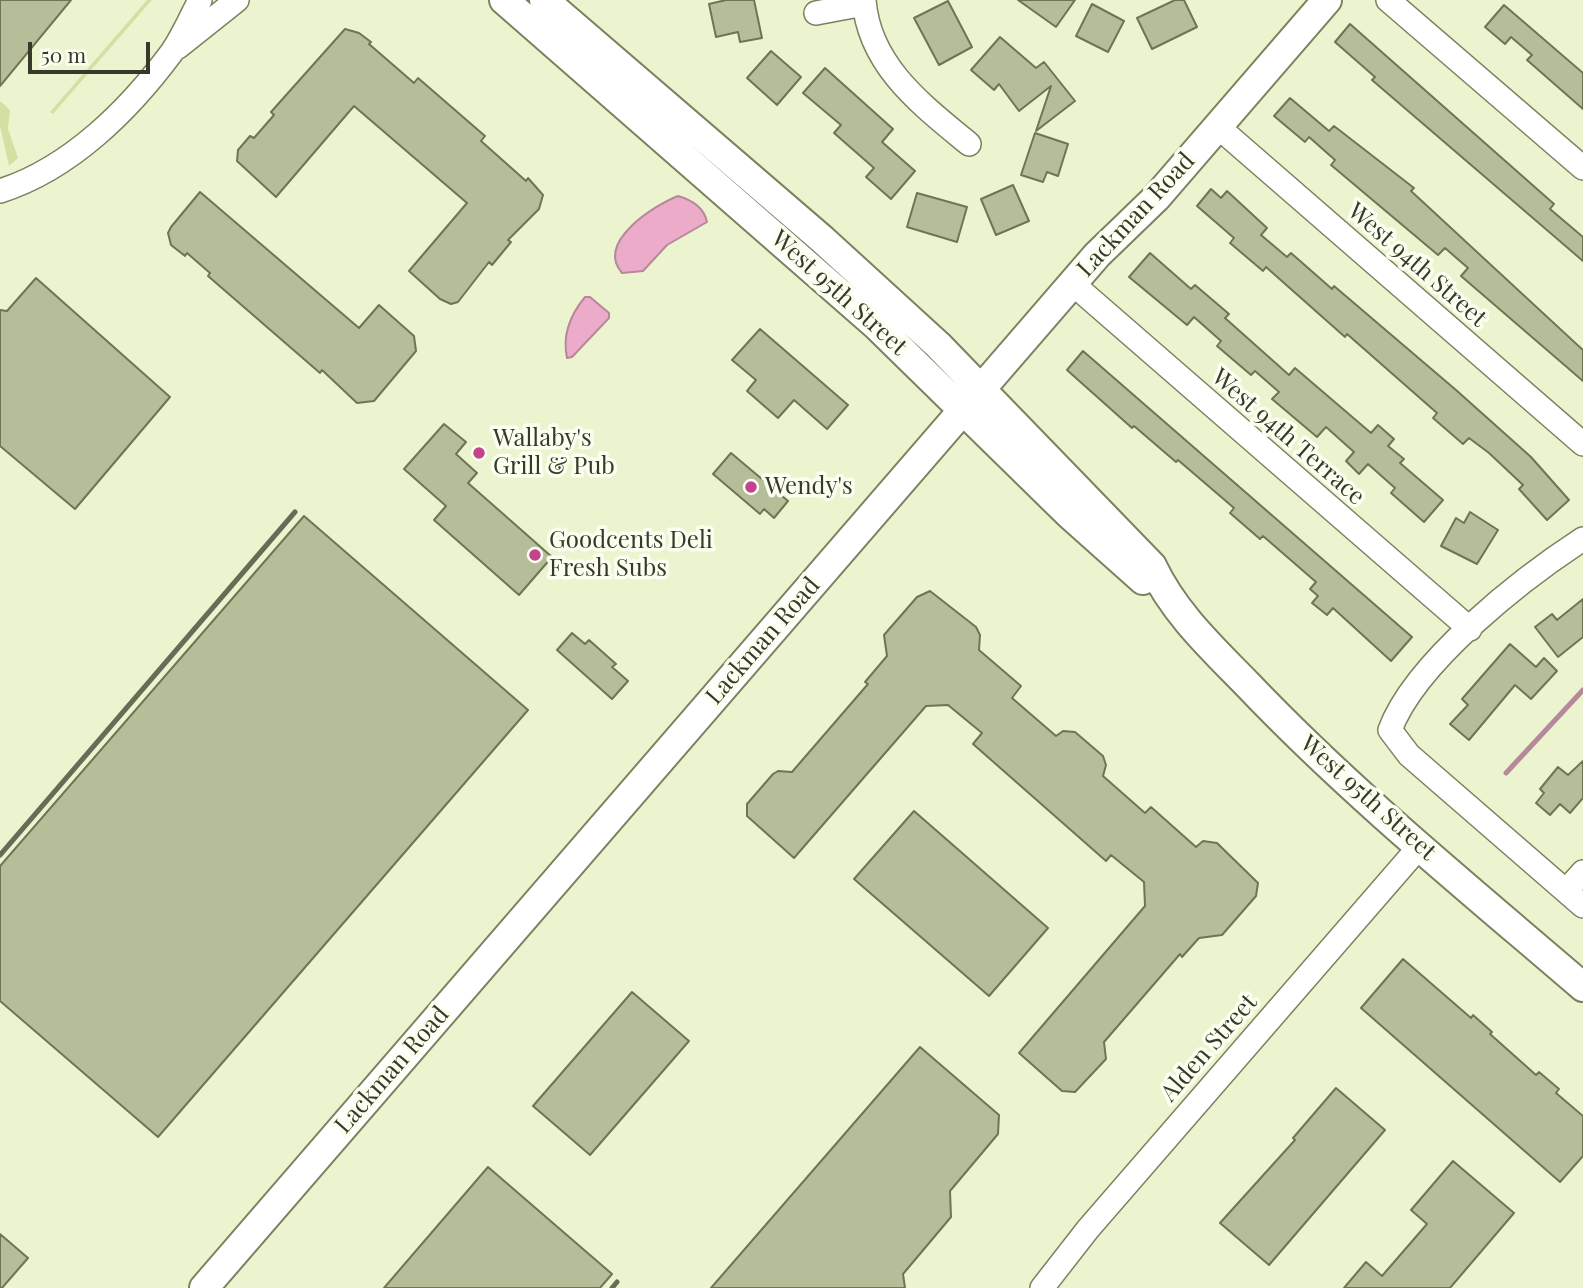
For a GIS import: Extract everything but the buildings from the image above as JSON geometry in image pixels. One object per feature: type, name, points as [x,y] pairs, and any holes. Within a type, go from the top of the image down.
[{"type":"main road","name":"West 95th Street","points":[[504,0],[858,309],[1136,575],[1166,595],[1283,722],[1420,846],[1583,987]]},
{"type":"main road","name":"West 95th Street","points":[[544,0],[823,240],[982,388],[1152,566],[1166,595]]},
{"type":"main road","name":"Lackman Road","points":[[204,1288],[982,388],[1073,284],[1156,198],[1327,0]]},
{"type":"street","points":[[172,51],[200,0]]},
{"type":"street","points":[[0,191],[40,174],[91,140],[172,51],[220,17],[237,0]]},
{"type":"street","points":[[1388,0],[1583,168]]},
{"type":"street","points":[[816,13],[864,2],[874,40],[901,85],[970,144]]},
{"type":"street","name":"West 94th Street","points":[[1217,126],[1583,444]]},
{"type":"street","name":"West 94th Terrace","points":[[1073,284],[1469,629]]},
{"type":"street","points":[[1583,539],[1505,596],[1469,629],[1404,701],[1390,730],[1409,755],[1575,899],[1583,872]]},
{"type":"street","name":"Alden Street","points":[[1042,1288],[1088,1228],[1420,846]]},
{"type":"green space","points":[[147,0],[152,0],[53,114],[50,112]]},
{"type":"green space","points":[[0,101],[10,110],[8,129],[18,158],[9,166],[0,126]]},
{"type":"shaded area","points":[[678,196],[697,205],[707,222],[667,245],[643,271],[622,273],[616,261],[616,249],[622,237],[643,216]]},
{"type":"shaded area","points":[[585,297],[590,297],[609,313],[609,318],[572,357],[567,358],[569,325]]},
{"type":"waterway","points":[[1506,773],[1583,690]]},
{"type":"railway","points":[[0,855],[295,512]]},
{"type":"railway","points":[[612,1288],[617,1282]]},
{"type":"place","name":"Wallaby's Grill & Pub","points":[[479,453]]},
{"type":"place","name":"Wendy's","points":[[751,487]]},
{"type":"place","name":"Goodcents Deli Fresh Subs","points":[[535,555]]}]
